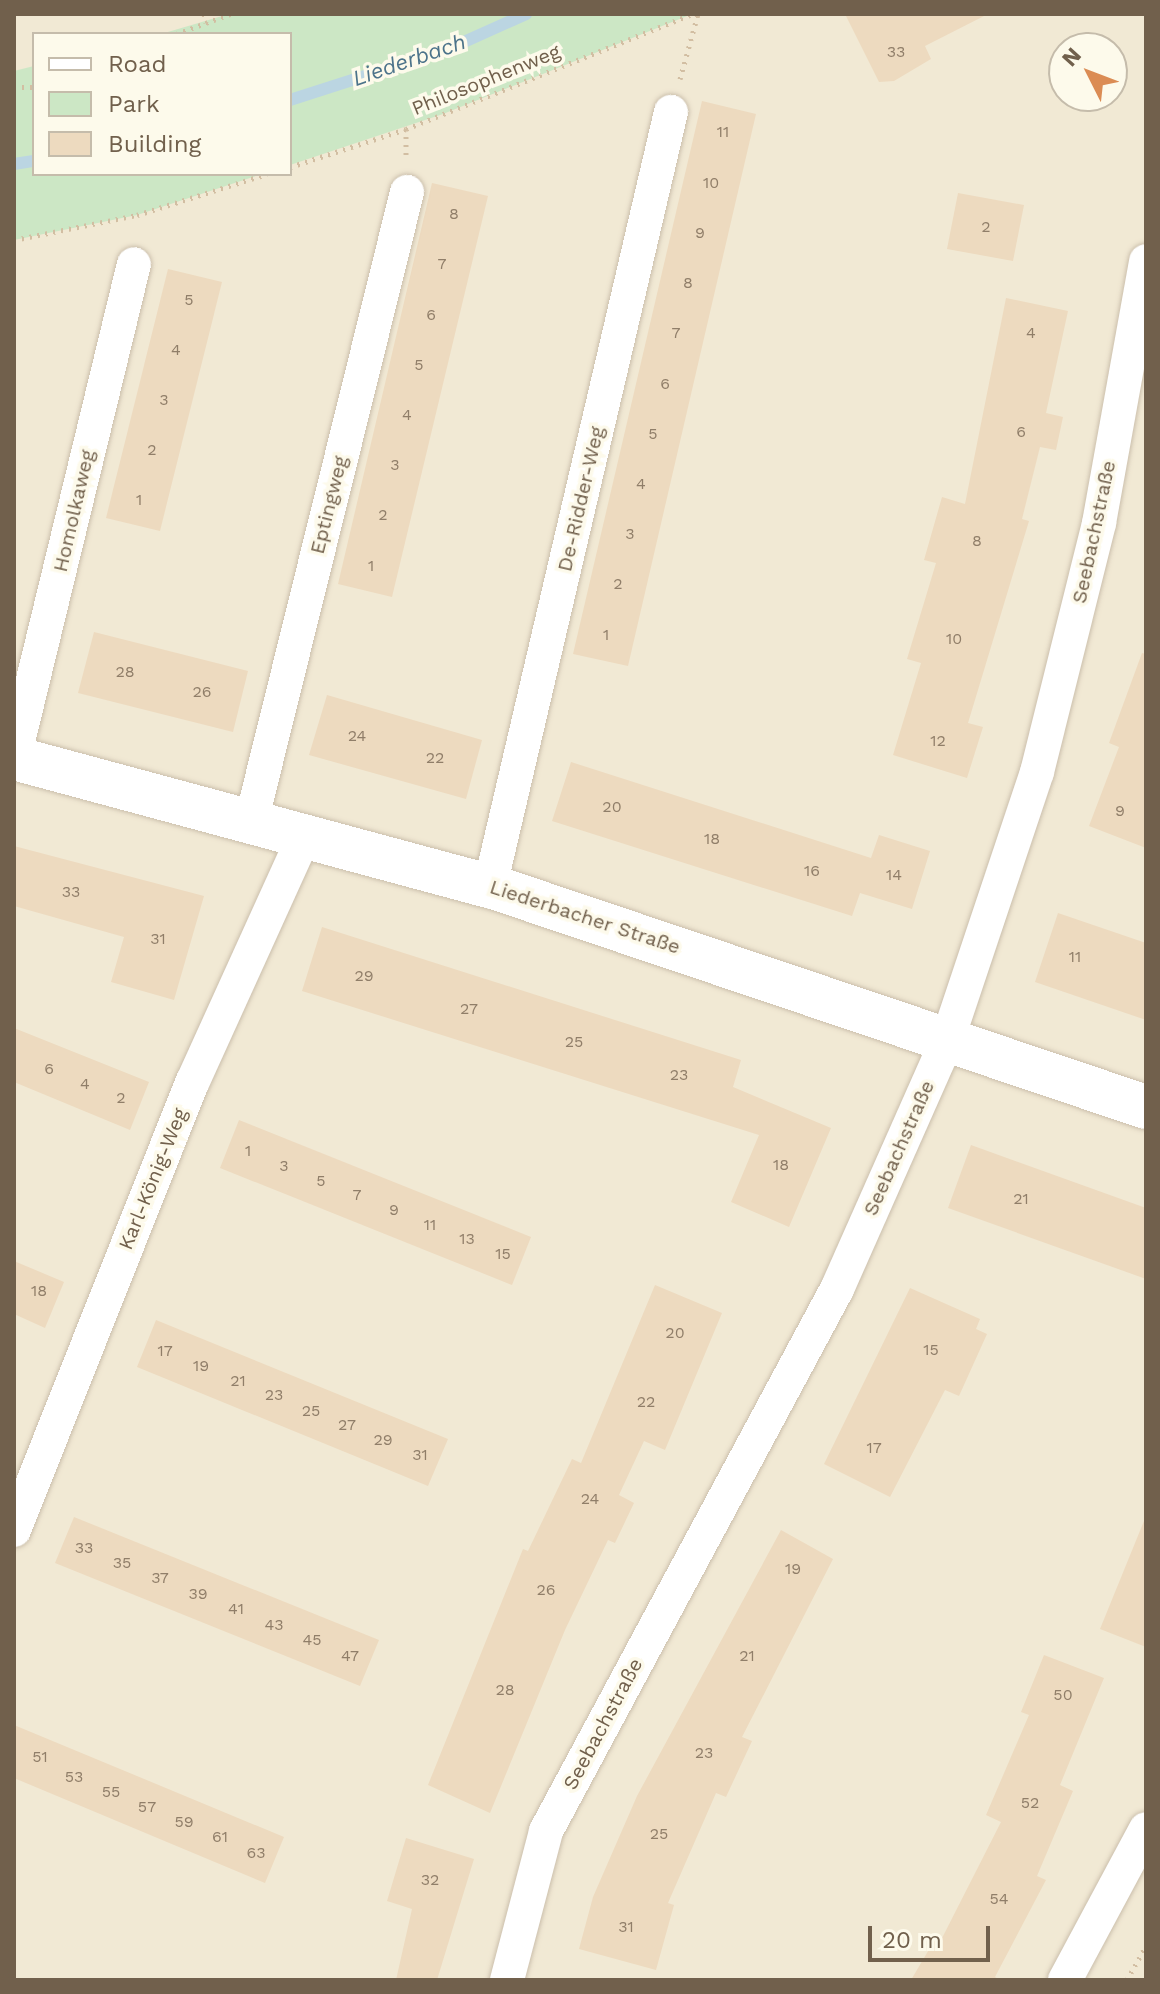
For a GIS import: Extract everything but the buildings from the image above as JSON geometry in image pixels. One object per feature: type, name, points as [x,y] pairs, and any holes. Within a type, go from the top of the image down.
[{"type":"street","name":"De-Ridder-Weg","points":[[490,886],[671,112]]},
{"type":"street","name":"Eptingweg","points":[[252,818],[407,192]]},
{"type":"street","name":"Seebachstraße","points":[[507,1980],[546,1831],[837,1289],[948,1038],[1037,772],[1099,523],[1146,261]]},
{"type":"street","name":"Homolkaweg","points":[[14,758],[134,264]]},
{"type":"street","name":"Liederbacher Straße","points":[[14,758],[252,818],[490,886],[1146,1107]]},
{"type":"street","name":"Karl-König-Weg","points":[[14,1530],[193,1081],[305,834]]},
{"type":"street","points":[[1065,1980],[1146,1829]]},
{"type":"path","points":[[204,14],[206,23]]},
{"type":"path","points":[[181,32],[230,14]]},
{"type":"path","name":"Philosophenweg","points":[[292,166],[406,129],[692,14]]},
{"type":"path","points":[[671,112],[698,14]]},
{"type":"path","points":[[14,240],[137,215],[261,176]]},
{"type":"path","points":[[1127,1980],[1146,1946]]},
{"type":"shaded area","points":[[14,14],[1146,14],[1146,1980],[14,1980]]},
{"type":"green space","points":[[229,14],[692,14],[443,114],[292,164],[292,32],[168,32]]},
{"type":"green space","points":[[32,66],[32,176],[256,176],[137,215],[14,240],[14,71]]},
{"type":"waterway","name":"Liederbach","points":[[292,99],[446,50],[526,14]]},
{"type":"waterway","name":"Liederbach","points":[[14,164],[32,161]]}]
